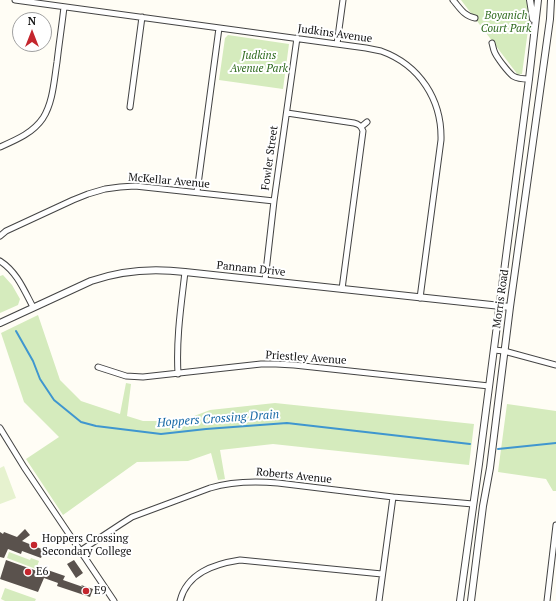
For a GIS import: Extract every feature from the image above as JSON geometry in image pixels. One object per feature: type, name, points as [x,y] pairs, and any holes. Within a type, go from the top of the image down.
[{"type":"street","name":"Judkins Avenue","points":[[15,0],[366,48],[381,51],[404,63],[423,81],[430,92],[435,103],[440,125],[441,140],[420,298]]},
{"type":"street","points":[[337,44],[343,0]]},
{"type":"street","points":[[453,0],[464,13],[469,17],[475,18]]},
{"type":"street","points":[[530,0],[534,37]]},
{"type":"street","name":"Morris Road","points":[[460,601],[494,350],[538,0]]},
{"type":"street","name":"Morris Road","points":[[470,601],[490,468],[504,351],[549,25],[551,0]]},
{"type":"street","points":[[0,147],[18,139],[31,130],[42,118],[49,106],[53,90],[64,7]]},
{"type":"street","points":[[130,107],[142,17]]},
{"type":"street","points":[[197,192],[219,28]]},
{"type":"street","name":"Fowler Street","points":[[264,280],[297,38]]},
{"type":"street","points":[[492,43],[495,54],[509,72],[514,76],[529,79]]},
{"type":"street","points":[[287,113],[354,123],[361,126]]},
{"type":"street","points":[[361,126],[367,122]]},
{"type":"street","points":[[342,289],[363,135],[361,126]]},
{"type":"street","name":"McKellar Avenue","points":[[0,236],[6,231],[73,200],[105,189],[135,186],[274,201]]},
{"type":"street","points":[[0,261],[20,280],[33,307]]},
{"type":"street","name":"Pannam Drive","points":[[0,323],[77,287],[106,276],[129,271],[155,270],[264,280],[510,307]]},
{"type":"street","points":[[178,374],[177,342],[185,272]]},
{"type":"street","points":[[494,350],[504,351],[556,365]]},
{"type":"street","name":"Priestley Avenue","points":[[98,367],[133,377],[155,377],[261,364],[276,364],[489,386]]},
{"type":"street","points":[[0,428],[24,467],[114,601]]},
{"type":"street","name":"Roberts Avenue","points":[[80,551],[132,517],[210,488],[231,483],[261,482],[393,497],[473,504]]},
{"type":"street","points":[[379,601],[393,497]]},
{"type":"street","points":[[473,504],[484,506]]},
{"type":"street","points":[[547,601],[556,525]]},
{"type":"street","points":[[180,601],[187,584],[200,574],[217,565],[240,560],[382,574]]},
{"type":"green space","name":"Boyanich Court Park","points":[[461,0],[526,0],[530,15],[522,74],[518,75]]},
{"type":"green space","name":"Judkins Avenue Park","points":[[228,35],[289,44],[283,89],[219,80],[225,38]]},
{"type":"green space","points":[[3,275],[12,285],[20,299],[18,305],[0,313],[0,276]]},
{"type":"green space","points":[[38,315],[60,380],[81,401],[120,414],[126,383],[131,384],[127,416],[143,421],[181,421],[210,410],[275,403],[474,424],[469,465],[273,444],[220,450],[225,479],[218,480],[211,453],[188,461],[137,462],[63,515],[26,459],[59,437],[24,402],[1,333]]},
{"type":"green space","points":[[507,404],[556,411],[556,491],[553,491],[546,479],[498,472]]},
{"type":"green space","points":[[4,466],[16,498],[0,504],[0,468]]},
{"type":"green space","points":[[9,552],[30,560],[31,558],[39,561],[36,569],[7,558]]},
{"type":"green space","points":[[5,588],[36,599],[35,601],[5,601],[1,599]]},
{"type":"building","points":[[25,529],[30,535],[22,541],[44,550],[41,558],[22,551],[21,554],[8,549],[4,558],[0,557],[0,532],[17,537]]},
{"type":"building","points":[[6,560],[37,571],[39,567],[65,576],[63,580],[93,589],[90,597],[57,586],[58,583],[44,578],[38,592],[0,579]]},
{"type":"building","points":[[74,560],[83,573],[76,578],[67,564]]},
{"type":"waterway","name":"Hoppers Crossing Drain","points":[[16,331],[33,361],[40,379],[54,400],[81,422],[96,426],[161,434],[287,423],[470,444]]},
{"type":"waterway","name":"Hoppers Crossing Drain","points":[[498,449],[556,443]]},
{"type":"place","name":"Hoppers Crossing Secondary College","points":[[34,545]]},
{"type":"place","name":"E6","points":[[28,572]]},
{"type":"place","name":"E9","points":[[86,591]]}]
